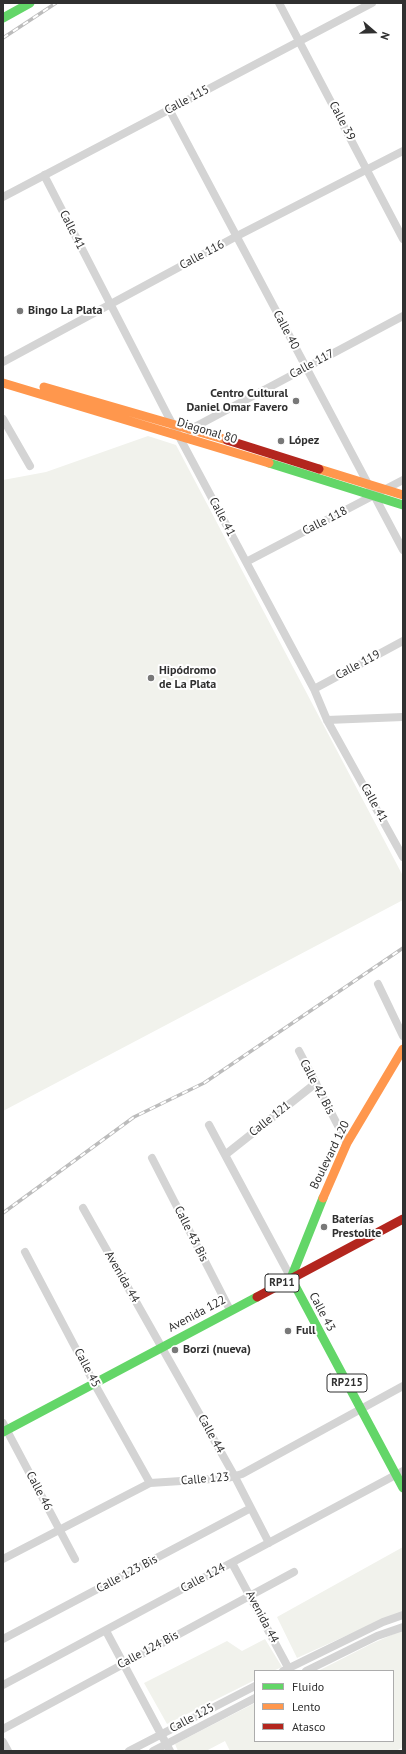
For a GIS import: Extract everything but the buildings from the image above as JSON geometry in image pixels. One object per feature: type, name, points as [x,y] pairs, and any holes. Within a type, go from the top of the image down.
[{"type":"main road","points":[[3,18],[30,3]]},
{"type":"main road","name":"Diagonal 80","points":[[3,375],[172,423],[403,495]]},
{"type":"main road","name":"Diagonal 80","points":[[3,383],[179,435],[403,505]]},
{"type":"main road","name":"Boulevard 120","points":[[291,1278],[310,1227],[347,1143],[403,1049]]},
{"type":"main road","name":"Avenida 122","points":[[4,1429],[94,1383],[403,1219]]},
{"type":"main road","name":"Calle 43","points":[[291,1278],[361,1409],[400,1473],[403,1488]]},
{"type":"street","name":"Calle 39","points":[[279,3],[403,239]]},
{"type":"street","name":"Calle 115","points":[[3,197],[372,3]]},
{"type":"street","name":"Calle 40","points":[[169,109],[403,550]]},
{"type":"street","name":"Calle 116","points":[[3,362],[237,236],[403,152]]},
{"type":"street","name":"Calle 41","points":[[44,175],[172,423],[314,689],[327,720],[403,857]]},
{"type":"street","name":"Calle 117","points":[[179,435],[403,316]]},
{"type":"street","points":[[3,419],[30,466]]},
{"type":"street","name":"Calle 118","points":[[246,562],[403,480]]},
{"type":"street","name":"Calle 119","points":[[314,689],[403,642]]},
{"type":"street","points":[[327,720],[403,717]]},
{"type":"street","points":[[378,984],[403,1036]]},
{"type":"street","name":"Calle 42 Bis","points":[[299,1051],[347,1143]]},
{"type":"street","name":"Calle 121","points":[[225,1155],[316,1083]]},
{"type":"street","name":"Calle 43","points":[[209,1125],[291,1278]]},
{"type":"street","name":"Calle 43 Bis","points":[[152,1158],[230,1310]]},
{"type":"street","name":"Avenida 44","points":[[83,1208],[162,1346]]},
{"type":"street","name":"Calle 45","points":[[26,1252],[94,1383],[150,1483]]},
{"type":"street","name":"Calle 44","points":[[162,1346],[235,1477],[269,1543]]},
{"type":"street","name":"Calle 123","points":[[3,1559],[150,1483],[235,1477],[403,1386]]},
{"type":"street","name":"Calle 46","points":[[4,1429],[74,1559]]},
{"type":"street","name":"Calle 124","points":[[3,1685],[400,1473]]},
{"type":"street","name":"Calle 123 Bis","points":[[3,1639],[251,1508]]},
{"type":"street","name":"Avenida 44","points":[[232,1563],[251,1596],[287,1670]]},
{"type":"street","name":"Calle 124 Bis","points":[[3,1728],[294,1572]]},
{"type":"street","points":[[287,1670],[383,1622],[403,1615]]},
{"type":"street","points":[[308,1670],[377,1636],[403,1627]]},
{"type":"street","points":[[106,1630],[168,1747]]},
{"type":"street","name":"Calle 125","points":[[129,1751],[254,1687]]},
{"type":"street","name":"Calle 125","points":[[153,1751],[168,1747],[254,1699]]},
{"type":"street","points":[[3,1742],[8,1751]]},
{"type":"shaded area","name":"Hipódromo de La Plata","points":[[148,436],[176,445],[403,876],[403,900],[3,1111],[3,480],[46,472]]},
{"type":"shaded area","points":[[403,1547],[403,1613],[381,1620],[297,1658],[277,1617]]},
{"type":"shaded area","points":[[403,1630],[403,1747],[396,1751],[230,1751],[225,1741],[206,1751],[178,1751],[175,1744],[254,1704],[254,1742],[394,1742],[394,1670],[320,1670],[371,1644]]},
{"type":"shaded area","points":[[265,1639],[282,1667],[275,1670],[254,1670],[254,1680],[167,1724],[144,1683],[227,1641],[242,1651]]},
{"type":"railway","points":[[3,38],[56,3]]},
{"type":"railway","points":[[3,1213],[134,1117],[204,1083],[403,948]]},
{"type":"traffic: fast","points":[[3,18],[30,3]]},
{"type":"traffic: fast","points":[[269,463],[403,505]]},
{"type":"traffic: fast","points":[[323,1198],[291,1278],[403,1488]]},
{"type":"traffic: fast","points":[[3,1432],[257,1297]]},
{"type":"traffic: slow","points":[[3,383],[269,463]]},
{"type":"traffic: slow","points":[[44,387],[227,440]]},
{"type":"traffic: slow","points":[[319,469],[403,495]]},
{"type":"traffic: slow","points":[[323,1198],[347,1143],[403,1049]]},
{"type":"traffic: jam","points":[[227,440],[319,469]]},
{"type":"traffic: jam","points":[[257,1297],[403,1219]]},
{"type":"place","name":"Bingo La Plata","points":[[20,311]]},
{"type":"place","name":"Centro Cultural Daniel Omar Favero","points":[[296,401]]},
{"type":"place","name":"López","points":[[281,441]]},
{"type":"place","name":"Hipódromo de La Plata","points":[[151,678]]},
{"type":"place","name":"Baterías Prestolite","points":[[324,1227]]},
{"type":"place","name":"Full","points":[[288,1331]]},
{"type":"place","name":"Borzi (nueva)","points":[[175,1350]]}]
